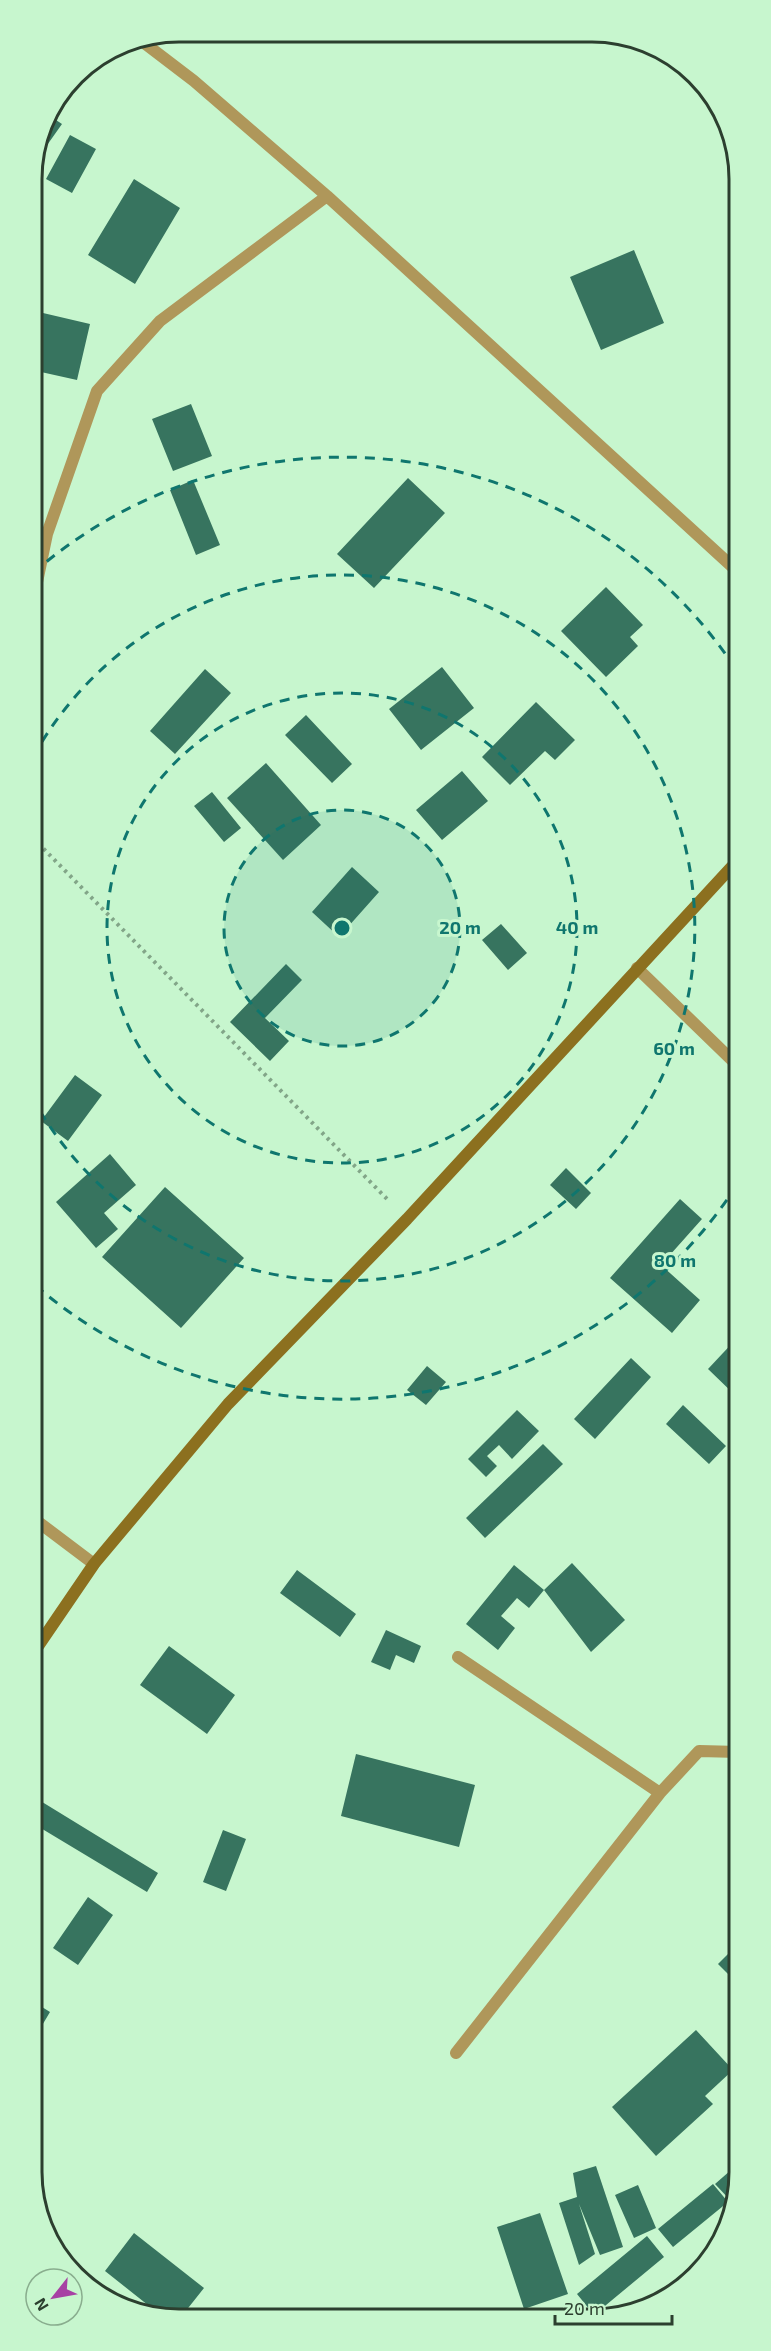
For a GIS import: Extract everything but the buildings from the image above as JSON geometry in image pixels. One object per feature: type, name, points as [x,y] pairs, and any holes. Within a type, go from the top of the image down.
[{"type":"street","points":[[148,46],[194,81],[327,196],[729,564]]},
{"type":"street","points":[[42,558],[47,534],[97,391],[160,321],[327,196]]},
{"type":"street","points":[[42,1640],[94,1564],[228,1404],[407,1219],[729,870]]},
{"type":"street","points":[[637,968],[729,1057]]},
{"type":"street","points":[[42,1525],[94,1564]]},
{"type":"street","points":[[458,1657],[660,1793]]},
{"type":"street","points":[[456,2053],[660,1793],[699,1751],[729,1752]]},
{"type":"path","points":[[42,847],[407,1219]]}]
